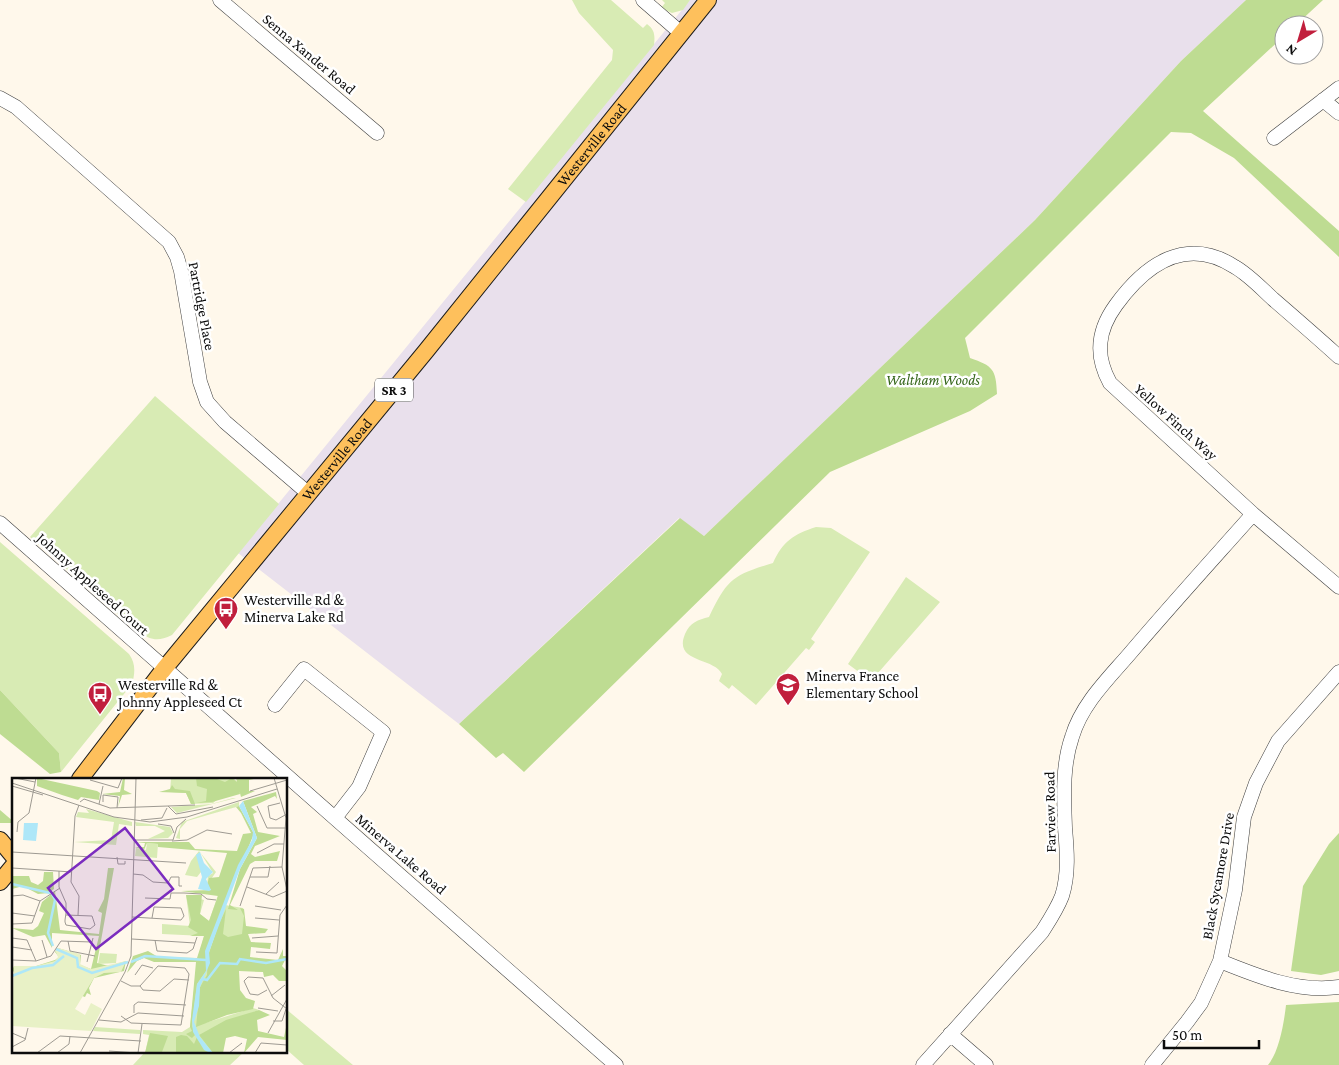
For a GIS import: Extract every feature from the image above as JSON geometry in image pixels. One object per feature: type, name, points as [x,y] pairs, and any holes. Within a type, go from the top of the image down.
[{"type":"main road","name":"Westerville Road","points":[[81,778],[164,669],[426,351],[708,0]]},
{"type":"main road","points":[[0,840],[12,855]]},
{"type":"main road","points":[[0,882],[12,867]]},
{"type":"street","name":"Senna Xander Road","points":[[220,0],[377,133]]},
{"type":"street","points":[[643,0],[681,33]]},
{"type":"street","points":[[1274,138],[1339,88]]},
{"type":"street","name":"Partridge Place","points":[[0,98],[16,108],[169,242],[181,271],[200,382],[208,402],[225,422],[309,494]]},
{"type":"street","points":[[1324,100],[1339,113]]},
{"type":"street","name":"Yellow Finch Way","points":[[1339,357],[1237,268],[1226,261],[1214,257],[1191,253],[1180,254],[1158,264],[1124,293],[1108,316],[1102,330],[1100,347],[1102,368],[1110,383],[1253,514],[1339,587]]},
{"type":"street","name":"Farview Road","points":[[923,1065],[1042,932],[1062,896],[1066,877],[1067,857],[1064,771],[1071,738],[1088,703],[1253,514]]},
{"type":"street","name":"Johnny Appleseed Court","points":[[0,523],[164,669]]},
{"type":"street","name":"Minerva Lake Road","points":[[164,669],[616,1065]]},
{"type":"street","points":[[275,705],[304,669],[383,732],[359,787],[335,818]]},
{"type":"street","name":"Black Sycamore Drive","points":[[1152,1065],[1188,1022],[1200,1003],[1220,961],[1235,890],[1244,817],[1256,783],[1278,740],[1339,672]]},
{"type":"street","points":[[1220,961],[1265,980],[1306,987],[1339,987]]},
{"type":"street","points":[[950,1034],[986,1065]]},
{"type":"shaded area","points":[[690,0],[1246,0],[1181,61],[1035,220],[704,536],[679,518],[459,724],[238,553]]},
{"type":"green space","points":[[572,0],[611,0],[643,28],[647,24],[650,26],[654,33],[654,45],[526,202],[508,189],[612,60],[613,50],[579,13]]},
{"type":"green space","points":[[662,0],[690,0],[683,10],[672,13],[661,8],[665,3]]},
{"type":"green space","name":"Waltham Woods","points":[[1246,0],[1323,0],[1307,15],[1274,15],[1274,45],[1203,111],[1339,231],[1339,257],[1234,158],[1191,133],[1171,132],[965,338],[970,358],[984,363],[992,370],[996,379],[997,394],[970,411],[830,472],[524,772],[503,753],[496,758],[459,724],[680,518],[704,536],[1035,220],[1181,61]]},
{"type":"green space","points":[[155,396],[279,504],[172,635],[162,639],[151,638],[138,632],[30,537]]},
{"type":"green space","points":[[816,527],[831,528],[870,552],[811,639],[815,642],[809,650],[806,648],[756,705],[732,685],[729,689],[719,681],[722,674],[718,669],[689,655],[683,643],[685,634],[692,624],[709,617],[721,594],[733,580],[749,571],[773,563],[781,549],[790,539],[801,532]]},
{"type":"green space","points":[[0,542],[129,654],[134,665],[132,684],[61,772],[59,753],[0,690]]},
{"type":"green space","points":[[906,577],[940,602],[871,681],[848,664]]},
{"type":"green space","points":[[0,690],[59,753],[61,772],[50,774],[0,734]]},
{"type":"green space","points":[[0,810],[12,820],[12,823],[0,823]]},
{"type":"green space","points":[[1339,833],[1339,971],[1321,975],[1291,971],[1303,886],[1329,844]]},
{"type":"green space","points":[[1339,1002],[1339,1065],[1268,1065],[1278,1045],[1286,1005]]},
{"type":"green space","points":[[288,1011],[353,1065],[304,1065],[288,1051]]},
{"type":"green space","points":[[145,1052],[244,1052],[230,1065],[133,1065]]},
{"type":"place","name":"Westerville Rd & Minerva Lake Rd","points":[[226,630]]},
{"type":"place","name":"Minerva France Elementary School","points":[[788,706]]},
{"type":"place","name":"Westerville Rd & Johnny Appleseed Ct","points":[[100,715]]}]
